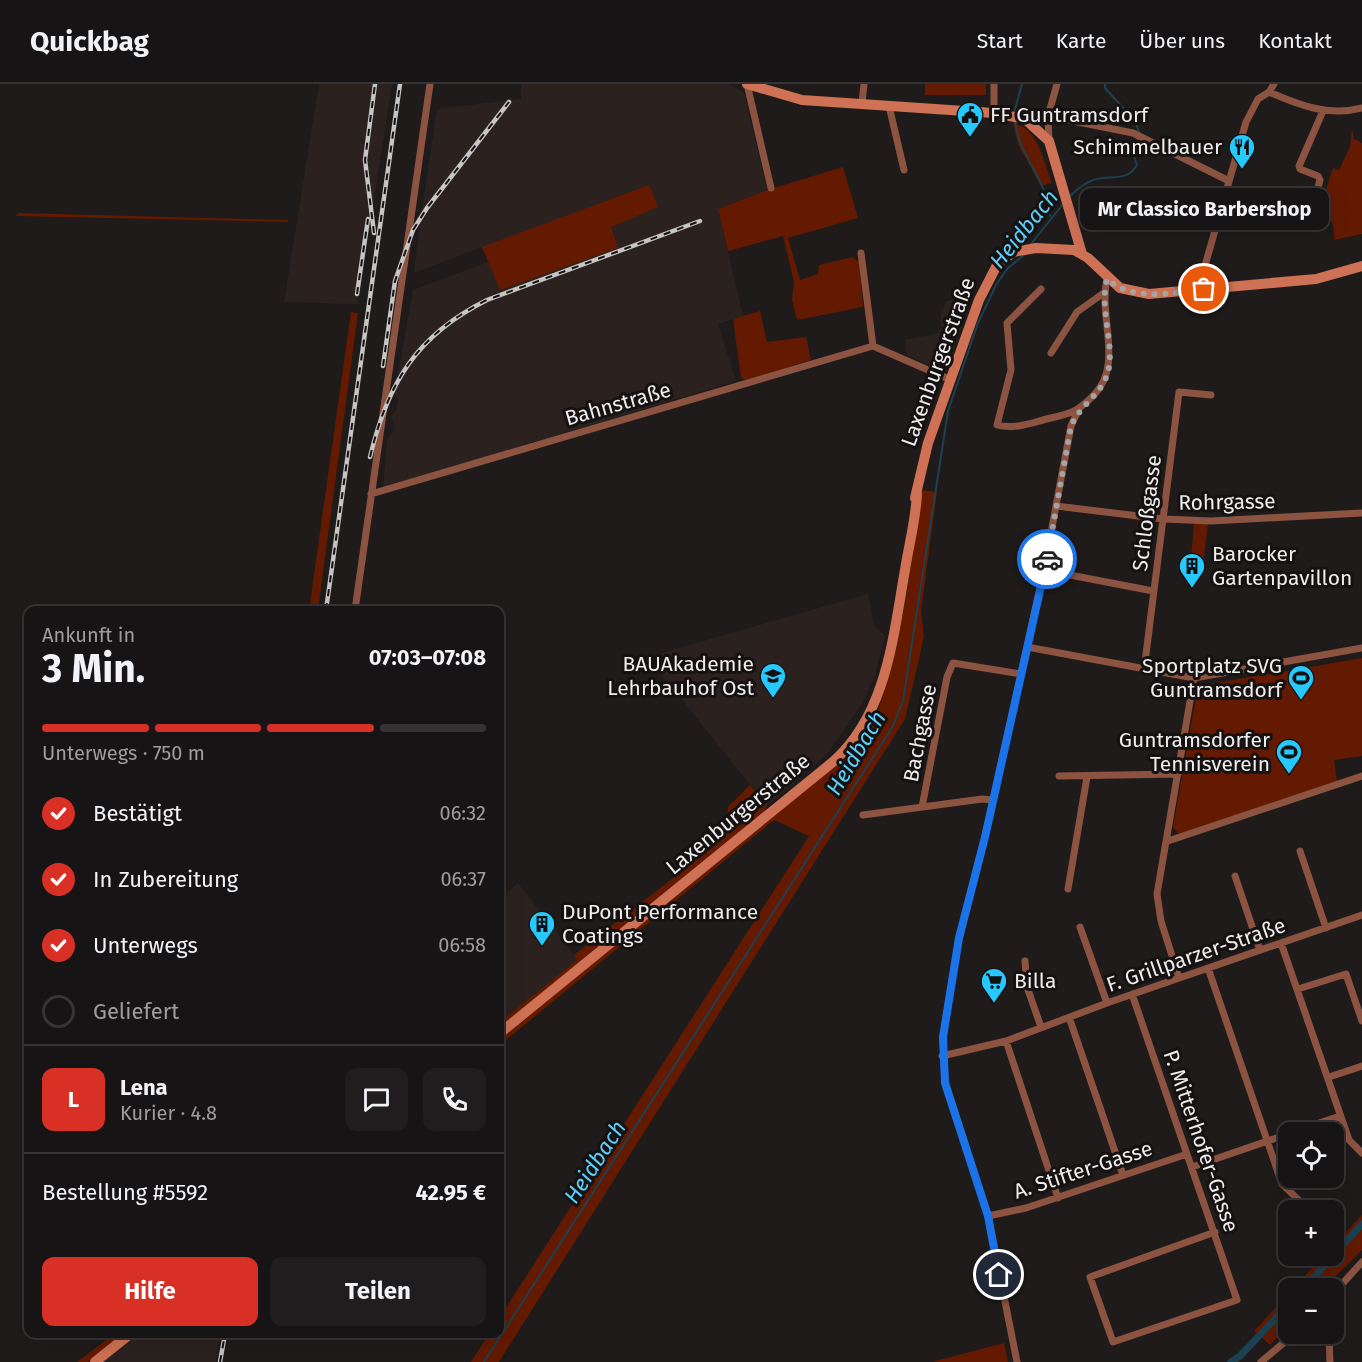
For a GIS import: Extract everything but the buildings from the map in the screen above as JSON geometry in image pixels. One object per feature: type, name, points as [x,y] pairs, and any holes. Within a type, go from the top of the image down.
[{"type":"street","points":[[356,606],[430,84]]},
{"type":"street","points":[[771,188],[747,84],[802,100],[994,113],[1018,117],[1048,116],[1133,133],[1227,180]]},
{"type":"street","points":[[862,103],[864,84]]},
{"type":"street","points":[[994,84],[994,113]]},
{"type":"street","points":[[1057,84],[1048,116],[1048,141],[1082,254]]},
{"type":"street","points":[[1198,290],[1227,180],[1246,122],[1258,99],[1269,93],[1274,84]]},
{"type":"street","points":[[1269,93],[1323,111],[1337,113],[1362,108]]},
{"type":"street","points":[[889,106],[904,170]]},
{"type":"street","points":[[1313,207],[1320,180],[1318,176],[1300,170],[1299,166],[1323,111]]},
{"type":"street","points":[[1018,117],[1048,141]]},
{"type":"street","points":[[1068,249],[1073,225]]},
{"type":"street","name":"Laxenburgerstraße","points":[[504,1030],[848,748],[868,719],[884,677],[924,457],[986,281],[1004,257],[1022,249],[1068,249],[1082,254],[1107,279]]},
{"type":"street","points":[[861,253],[873,346],[951,380]]},
{"type":"street","points":[[1017,1362],[988,1216],[950,1102],[942,1056],[943,1037],[959,938],[993,800],[1044,570],[1071,426],[1077,413],[1097,391],[1107,375],[1109,358],[1105,292],[1107,279],[1120,288],[1149,294],[1316,279],[1362,266]]},
{"type":"street","points":[[1041,289],[1007,322],[1011,370],[997,425],[1009,428],[1077,413]]},
{"type":"street","points":[[1051,353],[1077,312],[1105,292]]},
{"type":"street","name":"Bahnstraße","points":[[371,494],[873,346]]},
{"type":"street","name":"Schloßgasse","points":[[1144,670],[1179,392],[1211,395]]},
{"type":"street","name":"Rohrgasse","points":[[1056,506],[1163,519],[1223,521],[1362,513]]},
{"type":"street","points":[[1044,570],[1153,591]]},
{"type":"street","points":[[1027,647],[1194,678],[1362,648]]},
{"type":"street","name":"Bachgasse","points":[[922,807],[947,677],[953,663],[1021,674]]},
{"type":"street","points":[[1179,978],[1161,921],[1157,894],[1168,841],[1194,678]]},
{"type":"street","points":[[1059,776],[1178,774]]},
{"type":"street","points":[[1168,841],[1362,776]]},
{"type":"street","points":[[1068,889],[1087,777]]},
{"type":"street","name":"Bachgasse","points":[[863,815],[993,800]]},
{"type":"street","points":[[1300,851],[1326,928]]},
{"type":"street","points":[[1235,876],[1260,950]]},
{"type":"street","name":"F. Grillparzer-Straße","points":[[942,1056],[1006,1041],[1132,994],[1362,915]]},
{"type":"street","points":[[1080,927],[1107,1003]]},
{"type":"street","points":[[1281,943],[1349,1140],[1362,1153]]},
{"type":"street","points":[[1025,961],[1027,987],[1041,1027]]},
{"type":"street","points":[[1208,968],[1282,1184],[1299,1200]]},
{"type":"street","points":[[1298,989],[1346,974],[1362,1021]]},
{"type":"street","name":"P. Mitterhofer-Gasse","points":[[1132,994],[1215,1232],[1237,1300],[1113,1342],[1090,1277],[1215,1232]]},
{"type":"street","points":[[1069,1017],[1123,1175]]},
{"type":"street","points":[[1006,1041],[1058,1198]]},
{"type":"street","points":[[1329,1077],[1362,1066]]},
{"type":"street","points":[[1322,1122],[1340,1116]]},
{"type":"street","points":[[1192,1167],[1278,1137]]},
{"type":"street","name":"A. Stifter-Gasse","points":[[988,1216],[1058,1198],[1187,1154]]},
{"type":"street","points":[[1344,1282],[1362,1262]]},
{"type":"street","points":[[95,1362],[125,1338]]},
{"type":"street","points":[[1261,1362],[1282,1344]]},
{"type":"street","points":[[1329,1344],[1330,1362]]},
{"type":"shaded area","points":[[319,84],[392,84],[358,304],[284,302]]},
{"type":"shaded area","points":[[521,84],[729,84],[744,93],[767,190],[718,209],[743,316],[718,324],[736,381],[383,488],[387,439],[395,430],[391,415],[396,411],[398,400],[394,394],[401,378],[398,374],[413,290],[488,262],[482,247],[414,273],[420,223],[425,217],[422,209],[437,109],[521,99]]},
{"type":"shaded area","points":[[925,84],[986,84],[986,95],[925,95]]},
{"type":"shaded area","points":[[1013,123],[1029,131],[1034,138],[1052,183],[1041,186],[1018,144]]},
{"type":"shaded area","points":[[1352,129],[1354,139],[1362,143],[1362,234],[1334,240],[1332,222],[1320,209],[1333,168],[1339,170],[1350,147]]},
{"type":"shaded area","points":[[843,167],[858,218],[788,238],[800,280],[818,274],[819,265],[853,257],[859,262],[863,307],[797,320],[792,300],[794,282],[783,236],[728,251],[718,209],[767,190]]},
{"type":"shaded area","points":[[649,185],[658,207],[611,227],[618,248],[500,290],[482,247]]},
{"type":"shaded area","points":[[19,213],[288,220],[288,222],[15,216]]},
{"type":"shaded area","points":[[957,299],[957,309],[961,309],[959,315],[963,324],[947,369],[943,371],[907,355],[905,340],[939,333],[938,330],[942,329],[940,320],[946,301]]},
{"type":"shaded area","points":[[760,311],[767,342],[806,337],[811,360],[747,380],[741,378],[733,319]]},
{"type":"shaded area","points":[[351,312],[358,313],[319,606],[310,606]]},
{"type":"shaded area","points":[[922,490],[937,492],[921,611],[924,637],[905,719],[499,1362],[471,1362],[486,1338],[504,1338],[504,1311],[809,836],[774,820],[504,1042],[504,1034],[846,756],[862,740],[875,718],[885,690],[908,584]]},
{"type":"shaded area","points":[[1194,523],[1208,524],[1202,571],[1190,570]]},
{"type":"shaded area","points":[[868,594],[874,625],[885,636],[875,675],[861,705],[828,753],[767,806],[648,657]]},
{"type":"shaded area","points":[[1362,658],[1362,756],[1334,760],[1337,781],[1179,834],[1173,827],[1198,686]]},
{"type":"shaded area","points":[[750,785],[767,806],[762,816],[504,1026],[504,1019],[577,960],[574,955],[718,843],[727,827],[728,807]]},
{"type":"shaded area","name":"DuPont Performance Coatings","points":[[518,883],[578,960],[504,1019],[504,895]]},
{"type":"shaded area","points":[[1362,1215],[1362,1250],[1334,1278],[1303,1278],[1314,1266],[1344,1266],[1344,1234]]},
{"type":"shaded area","points":[[1278,1305],[1278,1337],[1270,1345],[1254,1331]]},
{"type":"shaded area","points":[[109,1338],[118,1338],[88,1362],[77,1362]]},
{"type":"shaded area","points":[[131,1338],[219,1338],[216,1362],[101,1362]]},
{"type":"shaded area","points":[[1004,1343],[1008,1362],[932,1362]]},
{"type":"waterway","points":[[1014,113],[1022,84]]},
{"type":"waterway","name":"Heidbach","points":[[1105,84],[1105,88],[1135,121],[1140,134]]},
{"type":"waterway","points":[[1015,121],[1022,145],[1044,190],[1050,216]]},
{"type":"waterway","name":"Heidbach","points":[[1069,197],[1080,187],[1093,180],[1123,176],[1133,171],[1137,165],[1132,151],[1138,139]]},
{"type":"waterway","name":"Heidbach","points":[[1031,244],[1063,204]]},
{"type":"waterway","name":"Heidbach","points":[[504,1331],[893,726],[903,701],[948,411],[978,323],[996,285],[1007,269],[1025,254]]},
{"type":"waterway","points":[[1344,1244],[1362,1224]]},
{"type":"waterway","points":[[1313,1278],[1324,1266]]},
{"type":"waterway","points":[[1231,1362],[1240,1356],[1278,1316]]},
{"type":"waterway","name":"Heidbach","points":[[484,1362],[499,1338]]},
{"type":"railway","points":[[374,233],[365,160],[375,84]]},
{"type":"railway","points":[[327,606],[400,84]]},
{"type":"railway","points":[[383,366],[395,281],[413,230],[427,208],[509,102]]},
{"type":"railway","points":[[357,294],[368,219]]},
{"type":"railway","points":[[370,457],[377,430],[396,384],[424,345],[442,329],[487,300],[700,221]]},
{"type":"railway","points":[[220,1362],[224,1338]]},
{"type":"way so far","points":[[1047,559],[1071,426],[1077,413],[1103,384],[1109,366],[1105,292],[1107,279],[1120,288],[1149,294],[1180,293],[1204,289]]},
{"type":"place","name":"FF Guntramsdorf","points":[[970,138]]},
{"type":"place","name":"Schimmelbauer","points":[[1242,170]]},
{"type":"place","name":"Mr Classico Barbershop","points":[[1204,289]]},
{"type":"place","name":"Barocker Gartenpavillon","points":[[1192,589]]},
{"type":"place","name":"BAUAkademie Lehrbauhof Ost","points":[[773,699]]},
{"type":"place","name":"Sportplatz SVG Guntramsdorf","points":[[1301,701]]},
{"type":"place","name":"Guntramsdorfer Tennisverein","points":[[1289,775]]},
{"type":"place","name":"DuPont Performance Coatings","points":[[542,947]]},
{"type":"place","name":"Billa","points":[[994,1004]]},
{"type":"route","points":[[999,1275],[988,1216],[945,1083],[942,1056],[943,1037],[959,938],[985,837],[1039,586],[1047,559]]}]
